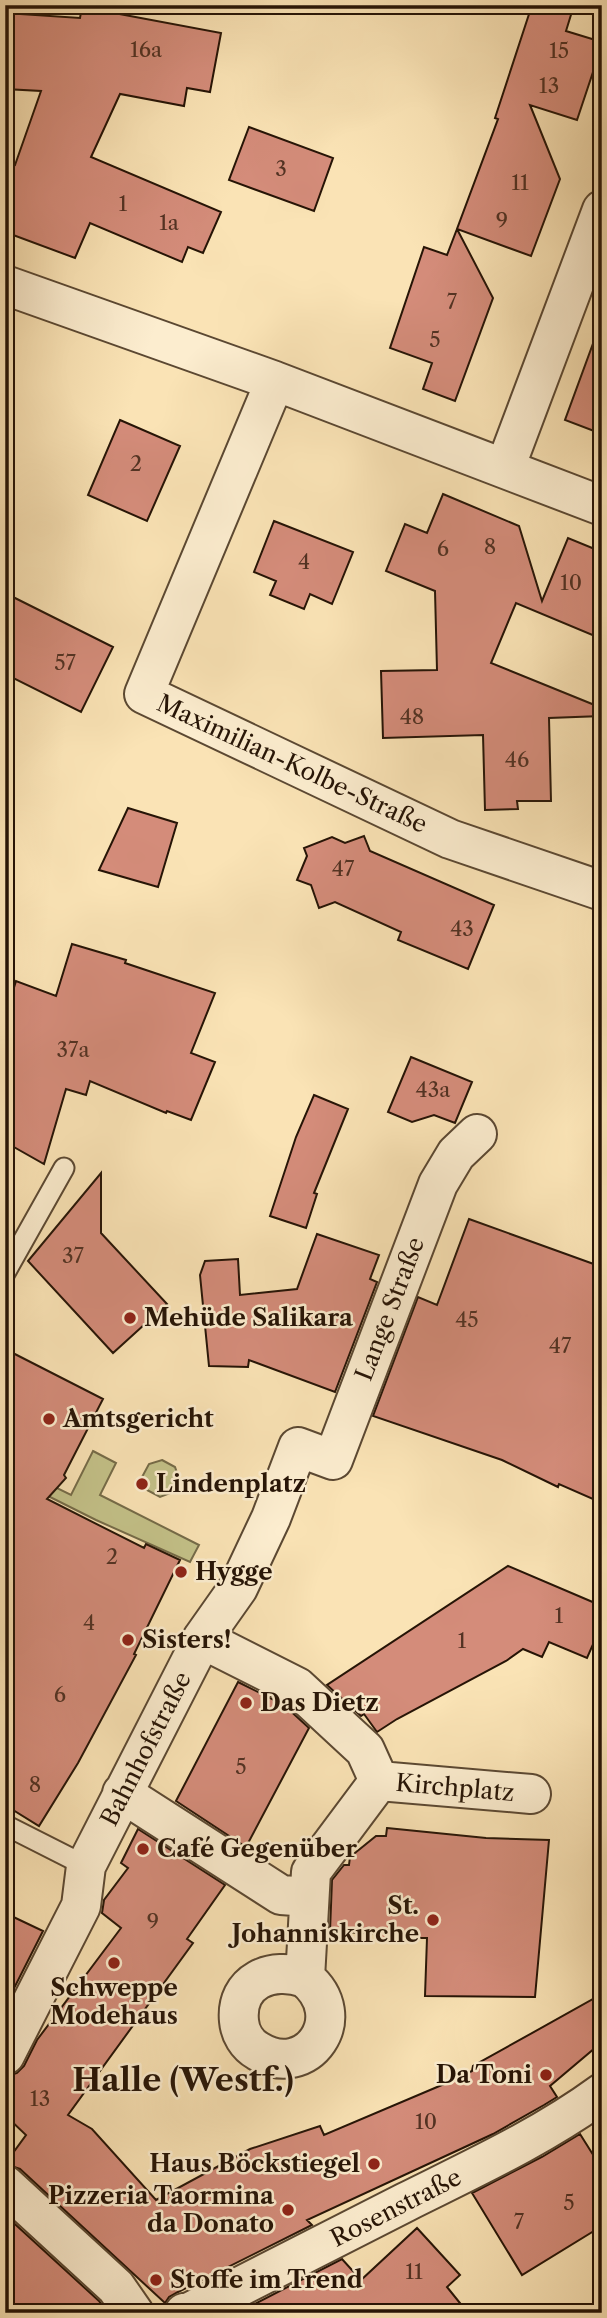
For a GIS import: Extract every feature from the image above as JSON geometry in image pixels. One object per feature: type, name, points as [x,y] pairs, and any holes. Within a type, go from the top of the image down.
[{"type":"street","points":[[506,468],[602,209]]},
{"type":"street","points":[[5,285],[275,381],[602,506]]},
{"type":"street","name":"Maximilian-Kolbe-Straße","points":[[275,381],[144,694],[450,839],[602,891]]},
{"type":"street","name":"Lange Straße","points":[[298,1447],[333,1460],[438,1184],[456,1154],[477,1134]]},
{"type":"street","name":"Bahnhofstraße","points":[[5,2055],[81,1906],[86,1866],[202,1639],[237,1588],[271,1518],[298,1447]]},
{"type":"street","name":"Kirchplatz","points":[[202,1639],[297,1687],[316,1702],[365,1751],[379,1781]]},
{"type":"street","name":"Kirchplatz","points":[[379,1781],[531,1794]]},
{"type":"street","name":"Kirchplatz","points":[[305,1978],[311,1872],[379,1781]]},
{"type":"street","points":[[122,1793],[281,1895],[309,1896]]},
{"type":"street","name":"Rosenstraße","points":[[184,2313],[257,2279],[476,2167],[574,2113],[602,2093]]},
{"type":"street","points":[[5,2185],[116,2287],[134,2313]]},
{"type":"lane","points":[[5,1273],[64,1168]]},
{"type":"lane","points":[[5,1825],[86,1866]]},
{"type":"shaded area","points":[[93,1451],[116,1463],[100,1495],[199,1545],[190,1562],[48,1496],[53,1486],[71,1495]]},
{"type":"shaded area","points":[[162,1460],[175,1467],[179,1479],[173,1492],[160,1497],[147,1490],[142,1477],[149,1464]]},
{"type":"building","points":[[532,5],[574,5],[566,31],[602,42],[602,45],[577,120],[530,105],[560,179],[531,256],[457,229],[498,119],[495,118]]},
{"type":"building","points":[[82,7],[221,33],[210,92],[187,88],[184,106],[120,94],[91,157],[221,212],[203,253],[188,247],[182,262],[90,223],[75,258],[5,232],[5,161],[15,165],[41,91],[5,89],[5,13],[80,18]]},
{"type":"building","points":[[249,127],[333,158],[314,211],[229,180]]},
{"type":"building","points":[[457,229],[493,298],[455,401],[423,389],[432,363],[390,348],[424,247],[447,255]]},
{"type":"building","points":[[598,330],[602,331],[602,434],[565,420]]},
{"type":"building","points":[[120,420],[180,446],[147,521],[88,495]]},
{"type":"building","points":[[443,494],[519,526],[542,601],[568,538],[602,552],[602,639],[516,603],[491,663],[602,708],[602,716],[549,718],[551,801],[517,801],[518,809],[485,810],[483,735],[383,738],[381,671],[437,670],[435,591],[386,571],[405,524],[427,533]]},
{"type":"building","points":[[274,521],[353,552],[332,604],[310,594],[304,609],[270,595],[276,581],[254,572]]},
{"type":"building","points":[[5,593],[113,647],[81,712],[5,674]]},
{"type":"building","points":[[128,808],[177,823],[158,887],[99,870]]},
{"type":"building","points":[[364,836],[370,851],[494,905],[468,969],[398,940],[401,932],[335,902],[319,908],[311,885],[297,880],[307,856],[304,848],[332,837],[345,843]]},
{"type":"building","points":[[72,944],[126,960],[125,963],[215,993],[191,1053],[215,1062],[191,1120],[167,1111],[166,1113],[90,1081],[86,1095],[66,1089],[44,1164],[5,1142],[5,1017],[16,981],[56,996]]},
{"type":"building","points":[[411,1057],[472,1082],[455,1123],[434,1115],[412,1122],[388,1112]]},
{"type":"building","points":[[314,1095],[348,1109],[314,1193],[317,1194],[306,1228],[270,1216],[296,1137]]},
{"type":"building","points":[[101,1173],[101,1233],[167,1304],[113,1353],[28,1261]]},
{"type":"building","points":[[469,1219],[602,1267],[602,1503],[559,1484],[558,1487],[502,1460],[373,1416],[418,1297],[437,1305]]},
{"type":"building","points":[[317,1234],[379,1255],[370,1279],[377,1282],[335,1392],[249,1360],[248,1367],[209,1366],[200,1275],[205,1261],[238,1259],[240,1295],[297,1289]]},
{"type":"building","points":[[5,1349],[103,1399],[64,1475],[66,1478],[47,1499],[144,1548],[146,1544],[180,1560],[134,1654],[136,1655],[78,1763],[39,1826],[5,1805]]},
{"type":"building","points":[[508,1566],[602,1606],[602,1624],[587,1658],[549,1642],[542,1657],[523,1649],[377,1732],[364,1714],[361,1716],[327,1685]]},
{"type":"building","points":[[238,1682],[284,1705],[309,1728],[246,1847],[176,1801]]},
{"type":"building","name":"St. Johanniskirche","points":[[387,1828],[486,1838],[549,1840],[535,1997],[425,1996],[427,1938],[377,1938],[377,1934],[330,1931],[332,1880],[344,1865],[349,1865],[350,1857],[376,1836],[386,1836]]},
{"type":"building","points":[[138,1829],[225,1885],[187,1939],[193,1943],[68,2115],[92,2129],[156,2200],[250,2149],[320,2126],[324,2135],[456,2079],[472,2071],[473,2066],[602,1994],[602,2042],[550,2086],[557,2097],[544,2105],[493,2134],[307,2220],[312,2225],[178,2292],[165,2303],[20,2169],[5,2164],[26,2135],[5,2115],[5,2083],[24,2066],[37,2040],[121,1928],[102,1913],[104,1900],[128,1868],[121,1863]]},
{"type":"building","points":[[5,1913],[43,1931],[5,2006]]},
{"type":"building","points":[[580,2134],[602,2169],[602,2226],[522,2275],[472,2193]]},
{"type":"building","points":[[5,2215],[104,2308],[98,2313],[5,2313]]},
{"type":"building","points":[[417,2228],[460,2275],[447,2287],[468,2313],[237,2313],[342,2259],[361,2280]]},
{"type":"place","name":"Mehüde Salikara","points":[[130,1318]]},
{"type":"place","name":"Amtsgericht","points":[[49,1419]]},
{"type":"place","name":"Lindenplatz","points":[[142,1484]]},
{"type":"place","name":"Hygge","points":[[181,1572]]},
{"type":"place","name":"Sisters!","points":[[128,1640]]},
{"type":"place","name":"Das Dietz","points":[[246,1703]]},
{"type":"place","name":"Café Gegenüber","points":[[143,1849]]},
{"type":"place","name":"St. Johanniskirche","points":[[433,1920]]},
{"type":"place","name":"Schweppe Modehaus","points":[[114,1963]]},
{"type":"place","name":"Da Toni","points":[[546,2075]]},
{"type":"place","name":"Haus Böckstiegel","points":[[374,2164]]},
{"type":"place","name":"Pizzeria Taormina da Donato","points":[[288,2210]]},
{"type":"place","name":"Stoffe im Trend","points":[[156,2280]]},
{"type":"district","name":"Halle (Westf.)","points":[[183,2080]]}]
